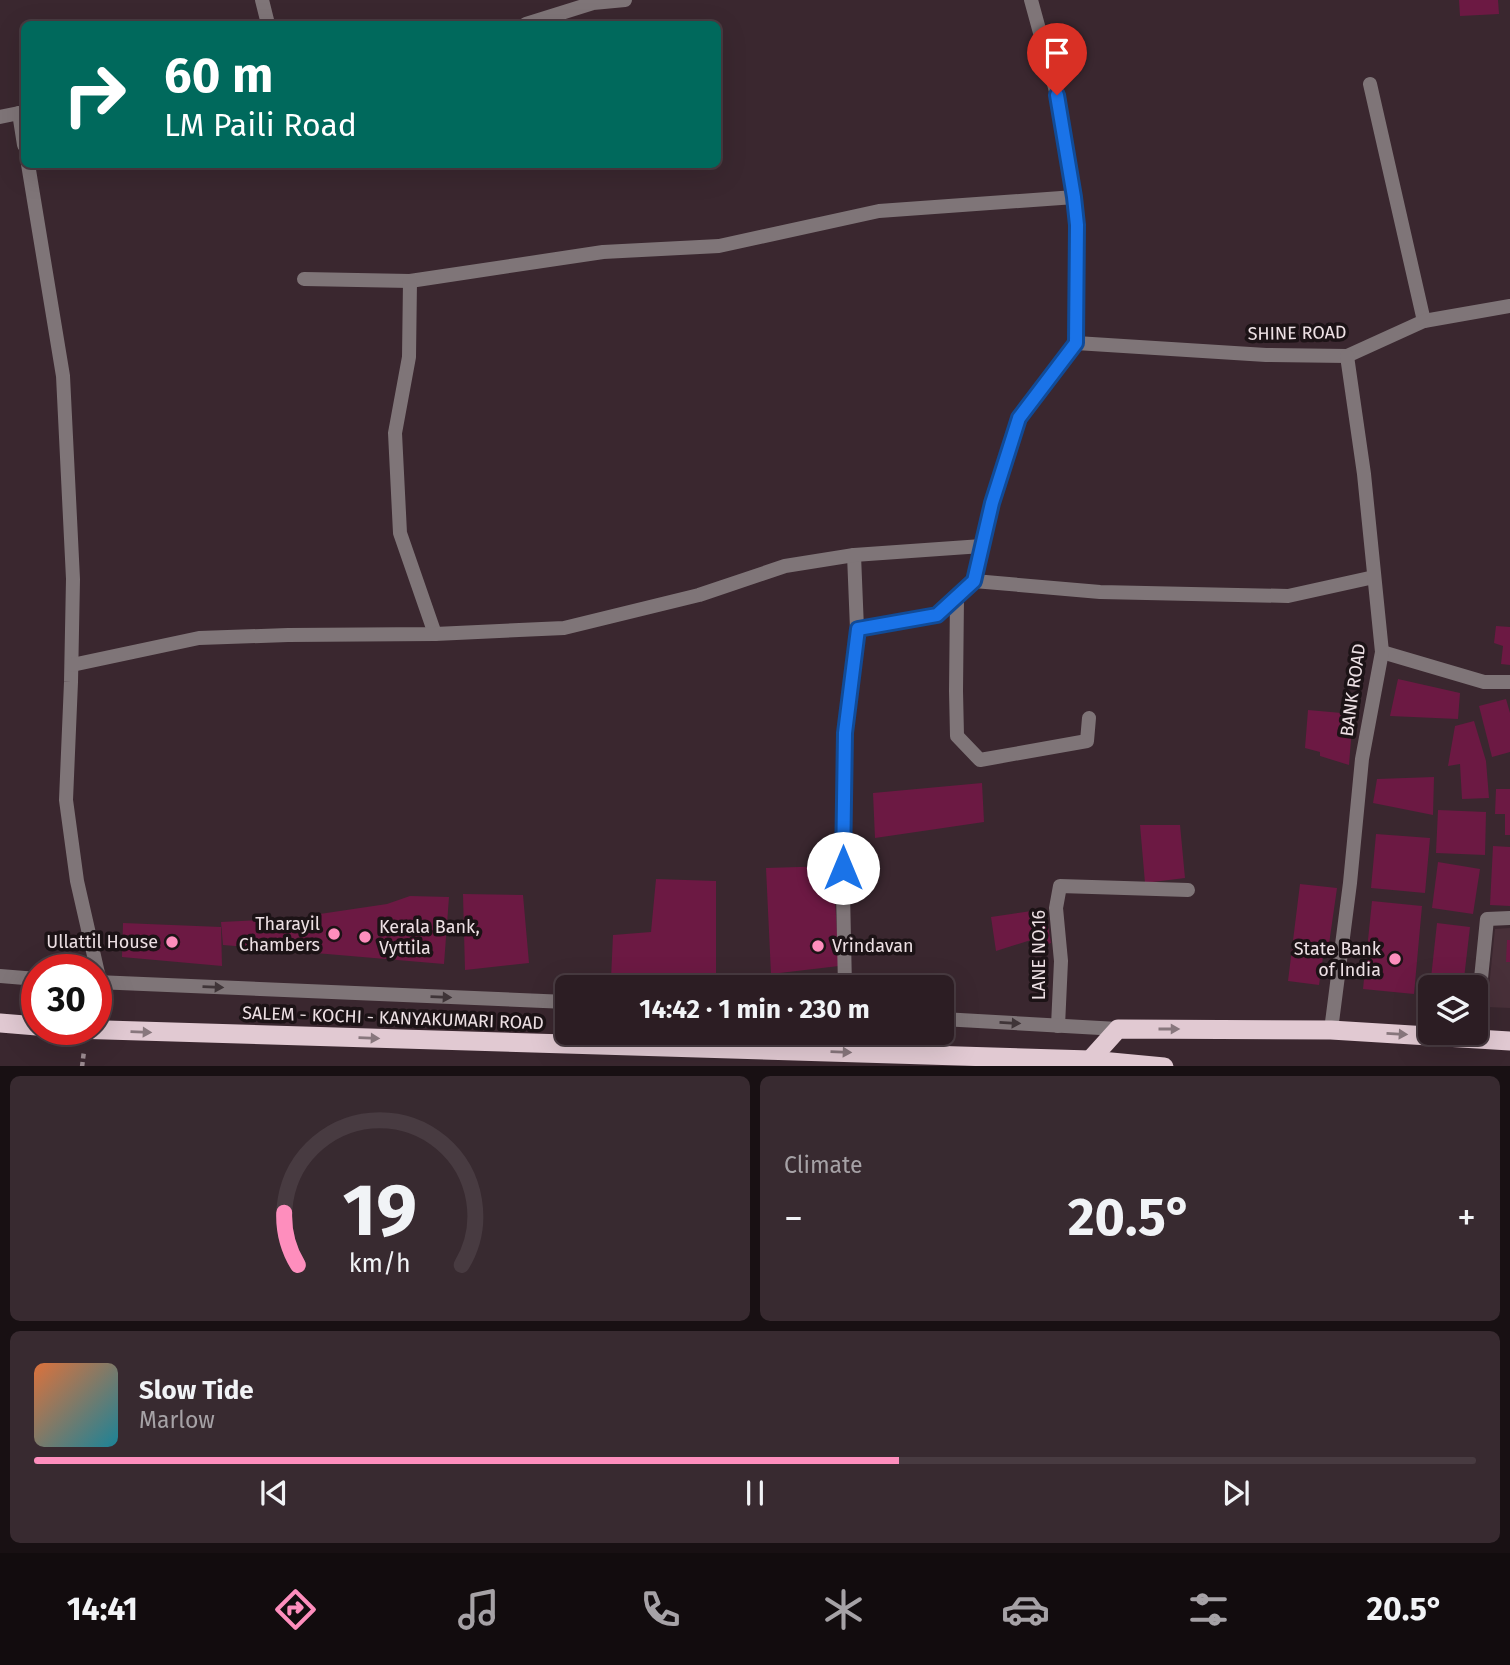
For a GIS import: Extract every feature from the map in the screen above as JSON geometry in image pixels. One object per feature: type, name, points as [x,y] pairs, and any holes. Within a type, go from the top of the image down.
[{"type":"highway","points":[[0,1023],[21,1025]]},
{"type":"highway","points":[[1090,1060],[1118,1029],[1331,1030],[1418,1035]]},
{"type":"highway","name":"SALEM - KOCHI - KANYAKUMARI ROAD","points":[[112,1030],[1090,1060],[1164,1066]]},
{"type":"highway","points":[[1488,1039],[1510,1041]]},
{"type":"street","points":[[262,0],[267,21]]},
{"type":"street","points":[[536,21],[593,3],[625,0]]},
{"type":"street","points":[[858,629],[937,615],[974,581],[992,503],[1019,418],[1076,343],[1077,225],[1074,197],[1057,95],[1031,0]]},
{"type":"street","points":[[1370,84],[1424,321]]},
{"type":"street","points":[[0,117],[21,112]]},
{"type":"street","points":[[29,168],[63,376],[73,579],[66,800],[77,881],[92,954]]},
{"type":"street","points":[[304,279],[410,281],[603,251],[719,246],[879,211],[1074,197]]},
{"type":"street","points":[[410,281],[409,357],[395,433],[400,533],[435,634]]},
{"type":"street","name":"SHINE ROAD","points":[[1076,343],[1266,355],[1347,356],[1424,321],[1510,306]]},
{"type":"street","name":"BANK ROAD","points":[[1331,1030],[1350,883],[1362,759],[1382,652],[1364,474],[1347,356]]},
{"type":"street","points":[[72,665],[199,638],[435,634],[564,628],[699,595],[785,566],[854,555],[982,546]]},
{"type":"street","points":[[845,975],[842,844],[845,733],[858,629],[854,555]]},
{"type":"street","points":[[974,581],[1100,592],[1288,596],[1374,577]]},
{"type":"street","points":[[957,597],[957,736],[980,760],[1087,741],[1089,718]]},
{"type":"street","points":[[1382,652],[1484,682],[1510,682]]},
{"type":"street","name":"LANE NO.16","points":[[1058,1026],[1060,961],[1056,908],[1060,886],[1188,890]]},
{"type":"street","points":[[1481,975],[1487,919],[1510,918]]},
{"type":"street","points":[[0,976],[21,978]]},
{"type":"street","points":[[112,983],[555,1001]]},
{"type":"street","points":[[954,1020],[1118,1029]]},
{"type":"shaded area","points":[[1510,928],[1510,1008],[1488,1007],[1495,929]]},
{"type":"building","points":[[1459,0],[1498,0],[1499,14],[1460,16]]},
{"type":"building","points":[[1496,626],[1510,627],[1510,665],[1501,664],[1503,646],[1494,643]]},
{"type":"building","points":[[1398,679],[1460,693],[1458,719],[1390,716]]},
{"type":"building","points":[[1506,699],[1510,713],[1510,752],[1492,757],[1479,706]]},
{"type":"building","points":[[1308,710],[1353,714],[1349,765],[1305,748]]},
{"type":"building","points":[[1474,721],[1486,761],[1489,798],[1462,799],[1460,764],[1448,766],[1455,726]]},
{"type":"building","points":[[1434,777],[1433,815],[1373,803],[1377,779]]},
{"type":"building","points":[[982,783],[984,822],[875,838],[873,793]]},
{"type":"building","points":[[1496,789],[1510,789],[1510,835],[1505,835],[1505,814],[1495,814]]},
{"type":"building","points":[[1438,810],[1486,812],[1485,855],[1436,853]]},
{"type":"building","points":[[1140,825],[1180,825],[1185,878],[1145,883]]},
{"type":"building","points":[[1376,834],[1430,838],[1425,893],[1371,888]]},
{"type":"building","points":[[1493,846],[1510,847],[1510,906],[1490,905]]},
{"type":"building","points":[[1438,862],[1480,869],[1473,914],[1432,908]]},
{"type":"building","points":[[833,866],[839,966],[771,974],[766,868]]},
{"type":"building","points":[[656,879],[716,881],[716,974],[611,975],[613,935],[651,932]]},
{"type":"building","points":[[1300,884],[1337,888],[1327,958],[1323,957],[1319,985],[1288,981]]},
{"type":"building","points":[[463,894],[523,895],[529,963],[465,970]]},
{"type":"building","name":"Tharayil Chambers","points":[[410,896],[449,897],[444,964],[223,945],[221,922],[260,920],[314,923],[313,915],[387,904]]},
{"type":"building","points":[[1372,901],[1422,906],[1414,994],[1363,989]]},
{"type":"building","points":[[1045,909],[1051,943],[1032,950],[1031,940],[996,951],[991,917]]},
{"type":"building","name":"Ullattil House","points":[[123,923],[221,927],[222,966],[122,957]]},
{"type":"building","points":[[1437,923],[1470,927],[1464,975],[1431,975]]},
{"type":"building","points":[[1507,940],[1510,940],[1510,962],[1506,962]]},
{"type":"place","name":"Tharayil Chambers","points":[[334,934]]},
{"type":"place","name":"Kerala Bank, Vyttila","points":[[365,937]]},
{"type":"place","name":"Ullattil House","points":[[172,942]]},
{"type":"place","name":"Vrindavan","points":[[818,946]]},
{"type":"place","name":"State Bank of India","points":[[1395,959]]},
{"type":"route","points":[[843,868],[845,733],[858,629],[937,615],[974,581],[992,503],[1019,418],[1076,343],[1077,225],[1057,95]]}]
